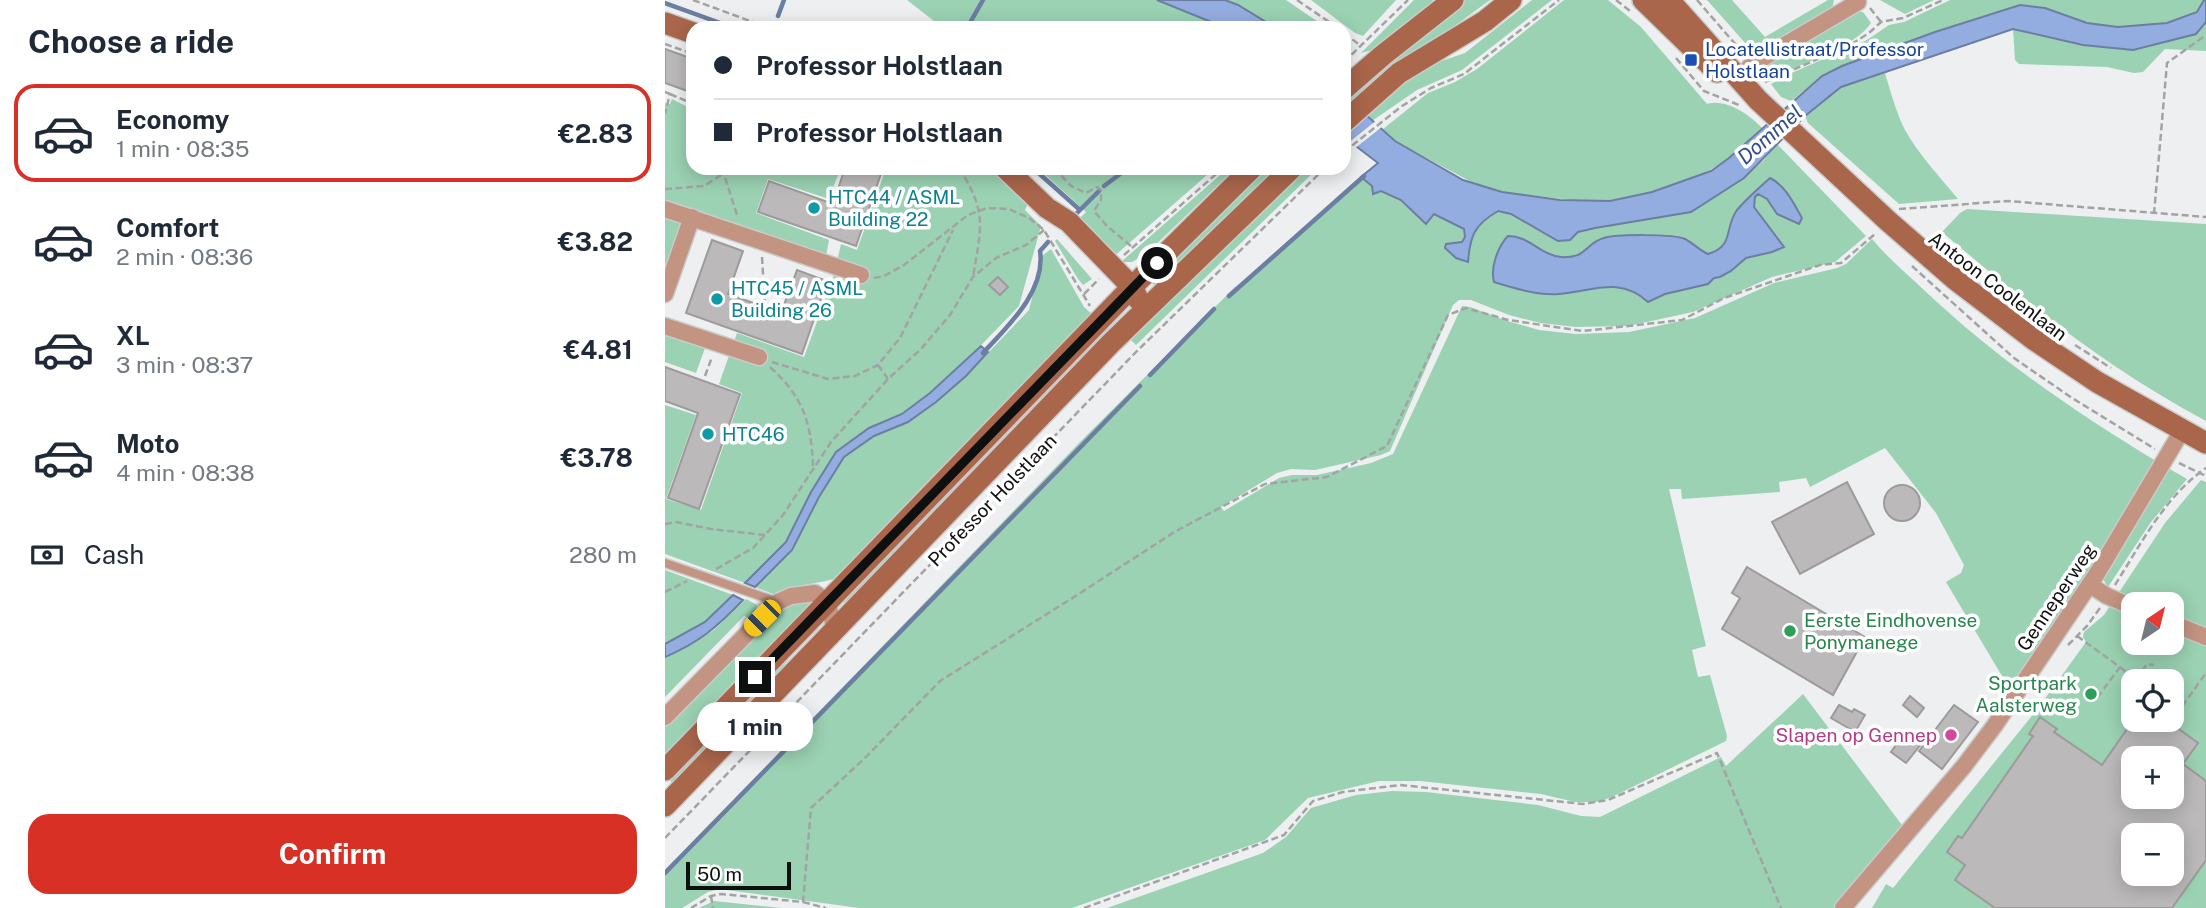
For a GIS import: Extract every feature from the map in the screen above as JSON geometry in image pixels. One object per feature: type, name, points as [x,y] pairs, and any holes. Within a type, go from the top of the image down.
[{"type":"main road","points":[[1351,83],[1453,0]]},
{"type":"main road","points":[[1351,116],[1399,74],[1485,21],[1511,0]]},
{"type":"main road","name":"Antoon Coolenlaan","points":[[1643,0],[1734,89],[1765,97]]},
{"type":"main road","name":"Antoon Coolenlaan","points":[[1669,0],[1746,71],[1798,135],[1888,221],[1957,281],[2033,339],[2104,376],[2202,466]]},
{"type":"main road","points":[[665,23],[686,30]]},
{"type":"main road","points":[[1012,175],[1047,208],[1060,230],[1144,311]]},
{"type":"main road","points":[[665,770],[1127,293],[1245,175]]},
{"type":"main road","name":"Professor Holstlaan","points":[[665,806],[1144,311],[1285,175]]},
{"type":"main road","name":"Antoon Coolenlaan","points":[[2175,442],[2206,443]]},
{"type":"street","points":[[1746,71],[1853,2]]},
{"type":"street","points":[[665,209],[860,275]]},
{"type":"street","points":[[665,294],[692,217]]},
{"type":"street","points":[[665,326],[759,358]]},
{"type":"street","name":"Genneperweg","points":[[1843,908],[1972,755],[2090,585],[2175,442]]},
{"type":"street","points":[[2090,585],[2121,602]]},
{"type":"street","points":[[665,717],[778,602],[790,596],[815,593],[828,602],[833,622],[832,633]]},
{"type":"street","points":[[2184,628],[2206,637]]},
{"type":"lane","points":[[665,563],[778,602]]},
{"type":"path","points":[[693,0],[750,21]]},
{"type":"path","points":[[1297,0],[1328,21]]},
{"type":"path","points":[[1351,55],[1408,0]]},
{"type":"path","points":[[1351,146],[1402,106],[1431,88],[1464,74],[1559,0]]},
{"type":"path","points":[[1697,0],[1742,51],[1746,71]]},
{"type":"path","points":[[1765,97],[1869,33],[1881,22],[1903,18],[1944,0]]},
{"type":"path","points":[[2154,214],[2167,63],[2206,36]]},
{"type":"path","points":[[1351,38],[1361,46]]},
{"type":"path","points":[[665,44],[686,52]]},
{"type":"path","points":[[1704,91],[1728,101]]},
{"type":"path","points":[[665,92],[686,102]]},
{"type":"path","points":[[665,114],[670,94]]},
{"type":"path","points":[[665,189],[704,186],[721,175]]},
{"type":"path","points":[[665,592],[730,563],[753,548],[783,515],[813,468],[858,411],[921,349],[950,315],[973,276],[981,234],[979,211],[963,175]]},
{"type":"path","points":[[1061,175],[1071,186],[1086,193],[1097,187],[1101,190],[1101,200],[1094,211],[1131,247]]},
{"type":"path","points":[[860,275],[880,278],[892,273],[968,215],[994,208],[1015,211],[1044,230],[1084,294],[1131,247],[1215,175]]},
{"type":"path","name":"Professor Holstlaan","points":[[665,838],[1137,351],[1318,175]]},
{"type":"path","points":[[1909,217],[1899,209],[2008,201],[2206,217]]},
{"type":"path","points":[[759,358],[828,379],[855,376],[878,365],[899,338],[954,228]]},
{"type":"path","points":[[973,276],[996,258],[1026,245],[1044,230]]},
{"type":"path","points":[[803,902],[811,808],[866,757],[940,681],[1176,531],[1265,484],[1328,477],[1387,446],[1448,315],[1466,307],[1508,320],[1583,331],[1682,320],[1736,294],[1820,265],[1841,263],[1876,233]]},
{"type":"path","name":"Antoon Coolenlaan","points":[[1905,260],[2014,358],[2107,420],[2175,442],[2202,466],[2206,476]]},
{"type":"path","name":"Antoon Coolenlaan","points":[[1966,265],[2058,333]]},
{"type":"path","name":"Antoon Coolenlaan","points":[[2069,341],[2104,376]]},
{"type":"path","points":[[759,358],[789,386],[801,404],[811,432],[813,468]]},
{"type":"path","points":[[878,365],[888,379]]},
{"type":"path","points":[[2095,613],[2158,518],[2202,466],[2206,468]]},
{"type":"path","points":[[665,524],[676,522],[765,535]]},
{"type":"path","points":[[2077,636],[2136,680],[2147,664],[2154,665]]},
{"type":"path","points":[[2097,698],[2120,667]]},
{"type":"path","points":[[2184,703],[2206,673]]},
{"type":"path","points":[[1084,908],[1284,835],[1313,801],[1343,792],[1400,785],[1583,804],[1608,800],[1717,753],[1781,908]]},
{"type":"path","points":[[691,908],[711,896],[721,894],[803,902],[826,908]]},
{"type":"path","points":[[711,896],[713,908]]},
{"type":"green space","points":[[907,0],[1157,0],[1209,21],[934,21]]},
{"type":"green space","points":[[1225,0],[1286,0],[1317,21],[1264,21]]},
{"type":"green space","points":[[1311,0],[1396,0],[1363,36],[1351,30],[1351,21],[1339,21]]},
{"type":"green space","points":[[1414,0],[1433,0],[1415,22],[1383,47],[1361,53]]},
{"type":"green space","points":[[1464,0],[1490,0],[1354,100],[1351,98],[1351,94],[1385,63]]},
{"type":"green space","points":[[1532,0],[1552,0],[1462,70],[1417,90],[1372,121],[1365,114],[1415,70],[1465,53]]},
{"type":"green space","points":[[1564,0],[1608,0],[1641,27],[1707,104],[1722,103],[1730,106],[1744,113],[1762,128],[1729,158],[1700,176],[1652,192],[1610,201],[1588,202],[1502,192],[1477,185],[1395,141],[1383,129],[1428,93],[1477,69]]},
{"type":"green space","points":[[1707,0],[1732,0],[1765,37],[1828,0],[1834,0],[1832,9],[1755,54]]},
{"type":"green space","points":[[1880,0],[1934,0],[1905,14]]},
{"type":"green space","points":[[1950,0],[2204,0],[2197,11],[2167,23],[2118,27],[2087,23],[2045,8],[1984,18],[1907,42],[1822,76],[1791,101],[1781,97],[1771,84],[1867,40],[1889,25],[1904,22]]},
{"type":"green space","points":[[1855,12],[1863,12],[1871,23],[1852,41],[1772,77],[1763,65]]},
{"type":"green space","points":[[2206,22],[2206,51],[2165,49],[2143,72],[2134,73],[2107,67],[2019,64],[2015,60],[2013,29],[2083,45],[2133,50],[2196,34]]},
{"type":"green space","points":[[1885,73],[1905,130],[1923,157],[1958,199],[1899,204],[1808,123],[1805,116],[1841,87]]},
{"type":"green space","points":[[672,99],[686,106],[686,175],[838,175],[829,199],[768,179],[756,213],[829,240],[826,256],[665,200],[665,103],[670,104]]},
{"type":"green space","points":[[1777,144],[1866,236],[1835,262],[1772,277],[1693,312],[1628,326],[1576,327],[1540,323],[1509,315],[1471,300],[1459,300],[1453,305],[1390,451],[1315,470],[1291,469],[1277,473],[1221,507],[1224,511],[1279,478],[1317,475],[1371,463],[1393,454],[1462,306],[1539,330],[1576,334],[1629,332],[1695,318],[1774,283],[1837,268],[1846,264],[1872,239],[1952,315],[2007,361],[2065,403],[2156,461],[2093,569],[2015,684],[2011,682],[2008,686],[1946,582],[1961,573],[1964,565],[1936,513],[1885,448],[1810,487],[1806,478],[1779,482],[1780,492],[1682,499],[1681,489],[1669,489],[1706,646],[1692,650],[1698,677],[1710,675],[1727,736],[1726,741],[1612,797],[1597,802],[1575,802],[1541,794],[1420,781],[1379,781],[1308,798],[1265,840],[1072,908],[859,908],[719,889],[708,892],[682,908],[665,908],[665,871],[1080,442],[1235,287],[1242,285],[1361,177],[1401,200],[1426,223],[1434,214],[1464,230],[1465,237],[1462,242],[1447,244],[1468,255],[1467,249],[1479,222],[1498,211],[1511,214],[1541,232],[1570,240],[1578,232],[1595,228],[1691,212],[1744,177],[1764,160]],"holes":[[[1770,178],[1789,195],[1802,218],[1799,224],[1777,214],[1767,199],[1759,194],[1755,197],[1754,207],[1783,247],[1746,258],[1731,271],[1714,278],[1708,284],[1665,294],[1649,302],[1638,294],[1616,287],[1543,294],[1494,282],[1492,276],[1498,252],[1515,236],[1560,258],[1579,255],[1590,247],[1690,242],[1708,254],[1722,246],[1737,210]]]},
{"type":"green space","points":[[884,175],[1003,175],[1029,201],[1025,210],[1041,226],[1019,306],[959,368],[930,393],[902,414],[869,428],[836,452],[811,492],[786,542],[745,583],[665,554],[665,405],[696,415],[666,499],[701,510],[742,393],[719,384],[737,333],[804,357],[834,275],[841,244],[857,250]]},
{"type":"green space","points":[[1046,175],[1207,175],[1111,259],[1075,223],[1086,212]]},
{"type":"green space","points":[[1220,175],[1229,175],[1146,254],[1132,262],[1121,262]]},
{"type":"green space","points":[[1258,175],[1272,175],[1154,285],[1149,280]]},
{"type":"green space","points":[[1296,175],[1311,175],[1136,345],[1128,337],[1258,208]]},
{"type":"green space","points":[[1967,209],[2206,224],[2206,421],[2101,357],[1942,232]]},
{"type":"green space","points":[[665,215],[684,221],[665,275]]},
{"type":"green space","points":[[1057,239],[1092,279],[1083,285],[1055,241]]},
{"type":"green space","points":[[1051,249],[1084,307],[1094,316],[841,577],[776,595],[755,587],[792,550],[819,497],[844,457],[874,436],[908,422],[936,402],[966,376],[1029,310],[1042,256]]},
{"type":"green space","points":[[1103,326],[1107,330],[986,453],[973,476],[849,606],[839,599]]},
{"type":"green space","points":[[665,334],[705,348],[696,373],[665,362]]},
{"type":"green space","points":[[2168,468],[2187,479],[2151,522],[2108,587],[2103,579]]},
{"type":"green space","name":"Sportpark Aalsterweg","points":[[2201,480],[2206,482],[2206,908],[1872,908],[1886,884],[1893,888],[2039,707],[2086,642],[2084,632],[2104,615],[2165,523]]},
{"type":"green space","points":[[665,570],[733,595],[705,622],[665,644]]},
{"type":"green space","points":[[746,599],[757,605],[755,615],[750,618],[744,616],[665,697],[665,657],[714,630]]},
{"type":"green space","points":[[797,603],[811,603],[813,606],[665,758],[665,727],[777,611]]},
{"type":"green space","points":[[819,624],[818,629],[787,660],[775,681],[674,785],[667,777]]},
{"type":"green space","points":[[1803,694],[1905,829],[1838,908],[1107,908],[1263,853],[1286,837],[1311,808],[1356,795],[1392,791],[1426,792],[1538,805],[1581,816],[1600,817],[1721,757],[1726,766]]},
{"type":"green space","points":[[714,901],[782,908],[699,908]]},
{"type":"water","points":[[1157,0],[1225,0],[1264,21],[1209,21]]},
{"type":"water","name":"Dommel","points":[[2206,0],[2206,22],[2196,34],[2133,50],[2083,45],[2013,29],[1841,87],[1805,116],[1744,178],[1691,212],[1595,228],[1578,232],[1570,240],[1558,241],[1511,214],[1498,211],[1478,226],[1470,245],[1468,262],[1456,258],[1445,248],[1446,244],[1462,242],[1465,237],[1464,229],[1434,214],[1426,224],[1401,200],[1381,191],[1373,194],[1372,186],[1361,177],[1378,163],[1351,142],[1351,99],[1395,141],[1463,180],[1502,192],[1560,200],[1610,201],[1652,192],[1711,171],[1822,76],[1935,32],[2020,5],[2045,8],[2087,23],[2118,27],[2167,23],[2197,12]]},
{"type":"water","points":[[1770,178],[1785,190],[1792,201],[1802,218],[1799,224],[1777,214],[1767,199],[1758,194],[1754,207],[1784,247],[1746,258],[1731,271],[1714,278],[1708,284],[1665,294],[1648,302],[1638,294],[1616,287],[1543,294],[1494,282],[1496,258],[1508,236],[1523,239],[1547,253],[1561,257],[1576,256],[1604,238],[1632,235],[1679,237],[1708,254],[1716,251],[1726,241],[1737,210]]},
{"type":"water","points":[[981,346],[988,352],[936,402],[908,422],[874,436],[844,457],[819,497],[792,550],[755,587],[745,583],[786,542],[811,492],[836,452],[869,428],[902,414],[930,393]]},
{"type":"water","points":[[733,595],[743,600],[725,618],[698,639],[665,657],[665,644],[705,622]]},
{"type":"pier","points":[[1377,120],[1383,126],[1354,149],[1351,141]]},
{"type":"building","points":[[665,49],[686,56],[686,90],[665,83]]},
{"type":"building","name":"HTC44 / ASML Building 22","points":[[843,175],[881,175],[856,246],[758,212],[769,181],[833,204]]},
{"type":"building","name":"HTC45 / ASML Building 26","points":[[712,240],[743,251],[728,294],[781,313],[797,270],[827,281],[802,354],[686,313]]},
{"type":"building","points":[[998,277],[1008,287],[1000,295],[989,285]]},
{"type":"building","name":"HTC46","points":[[665,367],[740,394],[699,509],[668,498],[698,413],[665,401]]},
{"type":"building","points":[[1847,482],[1874,534],[1800,574],[1772,522]]},
{"type":"building","points":[[1902,485],[1915,490],[1920,503],[1915,516],[1902,521],[1889,516],[1884,503],[1889,490]]},
{"type":"building","name":"Eerste Eindhovense Ponymanege","points":[[1747,567],[1865,637],[1833,695],[1722,629],[1740,598],[1732,593]]},
{"type":"building","points":[[1910,696],[1924,708],[1917,717],[1903,705]]},
{"type":"building","points":[[1839,705],[1865,715],[1855,732],[1831,718]]},
{"type":"building","points":[[1954,705],[1978,722],[1942,769],[1919,751]]},
{"type":"building","points":[[2040,717],[2057,729],[2054,732],[2102,765],[2125,732],[2183,732],[2198,743],[2184,763],[2184,746],[2121,746],[2121,809],[2184,809],[2184,765],[2206,781],[2206,860],[2172,908],[1995,908],[1955,880],[1965,865],[1947,852],[1958,836],[1962,838],[2033,736],[2029,734]]},
{"type":"building","points":[[1906,731],[1922,743],[1906,763],[1891,752]]},
{"type":"waterway","points":[[778,16],[784,0]]},
{"type":"waterway","points":[[971,21],[983,0]]},
{"type":"waterway","points":[[665,3],[715,21]]},
{"type":"waterway","points":[[1041,175],[1080,210]]},
{"type":"waterway","points":[[1104,186],[1119,175]]},
{"type":"waterway","points":[[1229,296],[1364,176]]},
{"type":"waterway","points":[[1072,218],[1099,191]]},
{"type":"waterway","points":[[983,353],[1014,319],[1031,294],[1040,266],[1040,251],[1048,242]]},
{"type":"waterway","points":[[1150,375],[1214,309]]},
{"type":"waterway","points":[[665,873],[1140,386]]},
{"type":"place","name":"Locatellistraat/Professor Holstlaan","points":[[1691,60]]},
{"type":"place","name":"HTC44 / ASML Building 22","points":[[814,208]]},
{"type":"place","name":"HTC45 / ASML Building 26","points":[[717,299]]},
{"type":"place","name":"HTC46","points":[[708,434]]},
{"type":"place","name":"Eerste Eindhovense Ponymanege","points":[[1790,631]]},
{"type":"place","name":"Sportpark Aalsterweg","points":[[2091,694]]},
{"type":"place","name":"Slapen op Gennep","points":[[1951,735]]},
{"type":"route","points":[[755,677],[1157,263]]}]
